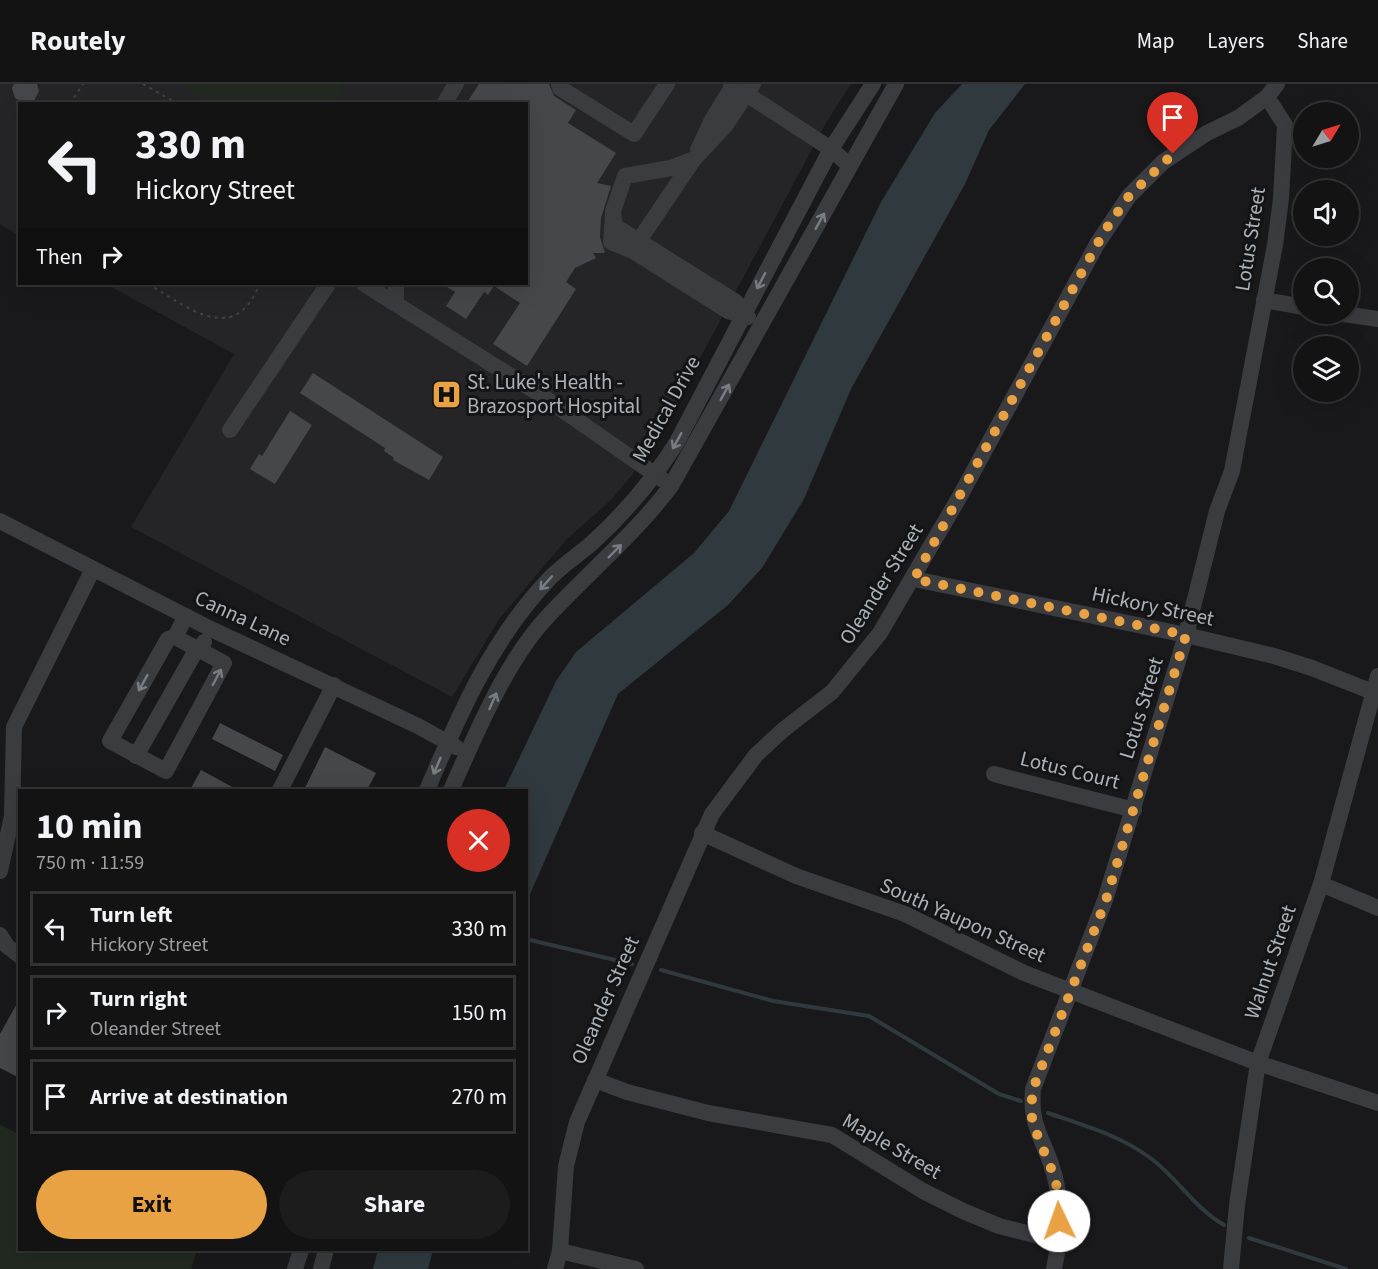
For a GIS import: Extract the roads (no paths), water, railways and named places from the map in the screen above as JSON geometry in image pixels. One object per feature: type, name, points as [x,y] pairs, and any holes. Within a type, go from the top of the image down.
[{"type":"street","points":[[445,102],[456,84]]},
{"type":"street","points":[[559,84],[560,88],[634,134],[667,84]]},
{"type":"street","name":"Medical Drive","points":[[427,789],[447,742],[481,673],[522,611],[550,578],[601,534],[656,476],[831,149],[873,84]]},
{"type":"street","name":"Medical Drive","points":[[451,789],[501,684],[537,630],[548,616],[628,538],[671,486],[896,84]]},
{"type":"street","points":[[637,245],[694,159],[725,126],[740,86],[831,149],[850,166]]},
{"type":"street","name":"Lotus Street","points":[[1054,1269],[1060,1202],[1052,1165],[1032,1120],[1033,1089],[1106,900],[1186,635],[1217,511],[1232,471],[1281,199],[1285,125],[1272,90]]},
{"type":"street","name":"Oleander Street","points":[[555,1269],[560,1251],[566,1166],[577,1122],[712,814],[756,755],[783,730],[832,692],[880,633],[914,579],[1097,244],[1129,196],[1163,162],[1207,133],[1238,118],[1272,90]]},
{"type":"street","points":[[694,159],[671,168],[626,176],[613,212],[611,242],[637,245],[728,311],[743,314],[762,326]]},
{"type":"street","points":[[230,430],[327,285]]},
{"type":"street","points":[[366,285],[579,420],[671,486]]},
{"type":"street","points":[[396,285],[396,303]]},
{"type":"street","points":[[1264,300],[1293,305]]},
{"type":"street","points":[[1359,317],[1378,320]]},
{"type":"street","name":"Canna Lane","points":[[0,521],[186,616],[334,685],[467,754]]},
{"type":"street","points":[[0,871],[12,816],[14,727],[93,569]]},
{"type":"street","name":"Hickory Street","points":[[914,579],[1186,635],[1303,665],[1376,693]]},
{"type":"street","points":[[175,637],[186,616]]},
{"type":"street","points":[[136,756],[211,628]]},
{"type":"street","points":[[175,637],[200,650],[224,663],[166,771],[110,741],[168,639],[175,637]]},
{"type":"street","name":"Walnut Street","points":[[1231,1269],[1237,1205],[1258,1064],[1322,884],[1376,693],[1378,676]]},
{"type":"street","points":[[281,789],[334,685]]},
{"type":"street","name":"Lotus Court","points":[[994,774],[1134,810]]},
{"type":"street","name":"South Yaupon Street","points":[[702,833],[796,876],[905,914],[1024,973],[1258,1064],[1378,1103]]},
{"type":"street","points":[[1322,884],[1378,908]]},
{"type":"street","points":[[0,935],[7,946],[18,954]]},
{"type":"street","name":"Maple Street","points":[[595,1080],[627,1092],[708,1113],[832,1135],[914,1185],[963,1211],[999,1226],[1058,1241]]},
{"type":"street","points":[[295,1269],[301,1251]]},
{"type":"street","points":[[321,1269],[326,1251]]},
{"type":"street","points":[[560,1251],[636,1269]]},
{"type":"waterway","points":[[528,939],[632,964]]},
{"type":"waterway","points":[[661,970],[773,1001],[869,1016],[999,1094],[1021,1101]]},
{"type":"waterway","points":[[1048,1113],[1100,1131],[1137,1149],[1159,1165],[1194,1201],[1224,1225]]},
{"type":"waterway","points":[[1249,1238],[1346,1269]]},
{"type":"place","name":"St. Luke's Health - Brazosport Hospital","points":[[446,394]]}]
